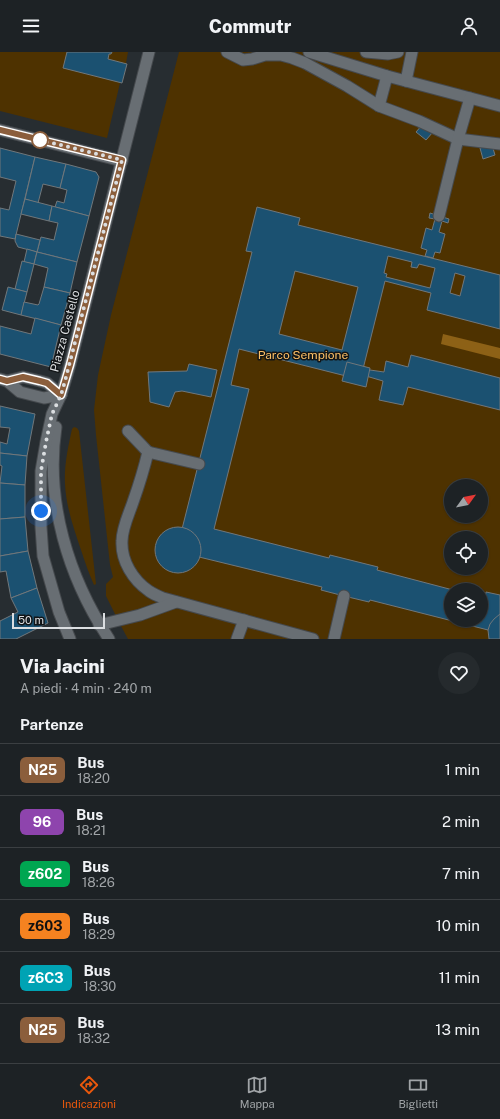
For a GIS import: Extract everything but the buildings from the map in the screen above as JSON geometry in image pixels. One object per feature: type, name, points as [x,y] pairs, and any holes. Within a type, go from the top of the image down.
[{"type":"street","name":"Piazza Castello","points":[[70,639],[59,612],[43,556],[41,527],[41,471],[52,414],[61,395],[70,365],[149,52]]},
{"type":"street","points":[[227,52],[242,60],[251,56],[273,54],[305,62],[379,106],[419,121],[458,140],[500,144]]},
{"type":"street","points":[[309,52],[387,76],[500,106]]},
{"type":"street","points":[[366,52],[388,54],[398,52]]},
{"type":"street","points":[[406,81],[412,52]]},
{"type":"street","points":[[379,106],[387,76]]},
{"type":"street","points":[[440,216],[458,140],[470,98]]},
{"type":"street","points":[[0,130],[122,160]]},
{"type":"street","points":[[4,380],[23,377],[40,381],[47,383],[61,395],[54,441],[53,474],[57,514],[67,554],[81,590],[99,625],[109,639]]},
{"type":"street","points":[[128,431],[148,452],[199,464]]},
{"type":"street","points":[[148,452],[143,475],[124,529],[122,541],[124,558],[129,570],[137,580],[149,591],[162,598],[313,639]]},
{"type":"street","points":[[334,639],[344,596]]},
{"type":"street","points":[[99,625],[140,615],[176,602]]},
{"type":"street","points":[[237,639],[244,620]]},
{"type":"green space","points":[[0,52],[128,52],[127,64],[122,83],[120,83],[107,138],[0,111]]},
{"type":"green space","name":"Parco Sempione","points":[[179,52],[500,52],[500,639],[128,639],[106,596],[106,584],[113,577],[110,565],[94,410],[98,375],[111,315]]},
{"type":"green space","points":[[74,427],[79,431],[96,584],[94,585],[73,526],[66,493],[66,463],[72,429]]},
{"type":"shaded area","points":[[443,334],[500,348],[500,359],[441,344]]},
{"type":"bus line","name":"N25","points":[[0,130],[122,160],[61,395],[47,383],[40,381],[23,377],[7,381],[0,379]]},
{"type":"route","points":[[40,140],[122,160],[65,381],[61,395],[52,414],[41,471],[41,511]]}]
